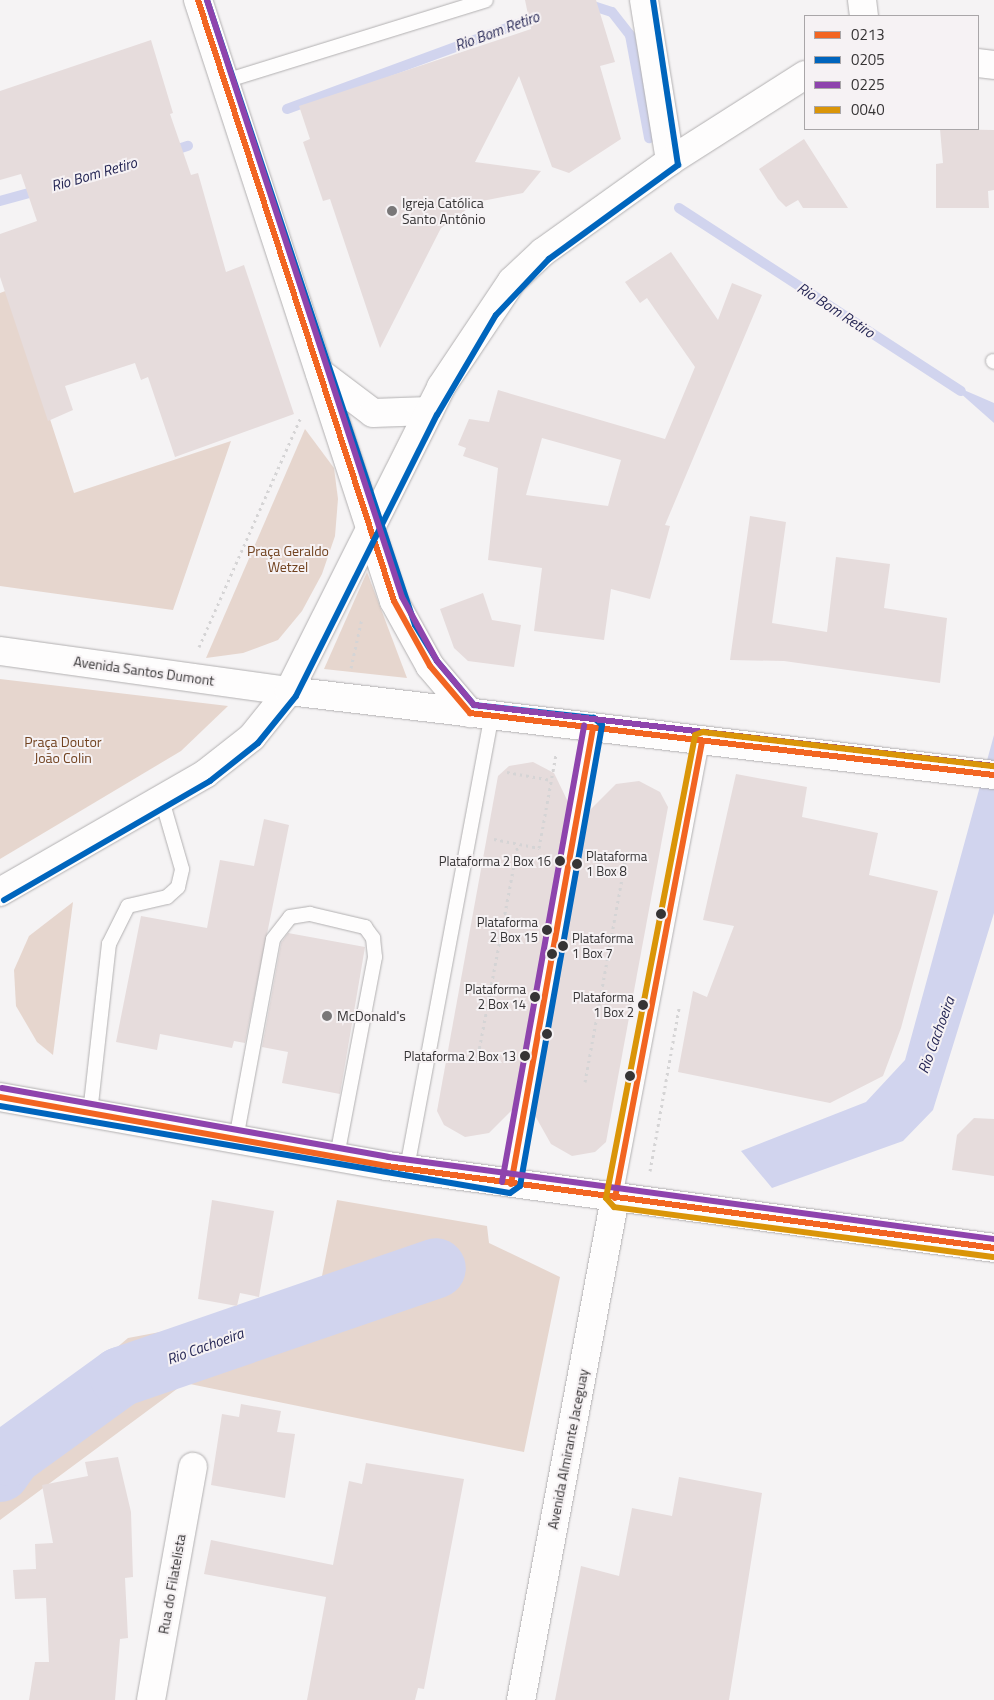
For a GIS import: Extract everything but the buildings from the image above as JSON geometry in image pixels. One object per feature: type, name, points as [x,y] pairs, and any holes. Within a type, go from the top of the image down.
[{"type":"main road","points":[[198,0],[370,528],[407,630],[430,666],[481,714]]},
{"type":"main road","points":[[644,0],[670,161]]},
{"type":"main road","points":[[862,0],[864,15]]},
{"type":"main road","points":[[979,63],[994,65]]},
{"type":"main road","points":[[0,892],[205,774],[252,737],[289,691],[429,411],[464,347],[512,281],[543,252],[670,161],[804,76]]},
{"type":"main road","points":[[320,373],[373,413],[429,411]]},
{"type":"main road","name":"Avenida Santos Dumont","points":[[0,651],[289,691],[994,775]]},
{"type":"main road","points":[[0,1097],[337,1157],[511,1184],[994,1248]]},
{"type":"main road","name":"Avenida Almirante Jaceguay","points":[[521,1700],[615,1198]]},
{"type":"main road","name":"Rua do Filatelista","points":[[152,1700],[193,1468]]},
{"type":"lane","points":[[225,81],[486,0]]},
{"type":"lane","points":[[407,1168],[481,714]]},
{"type":"lane","points":[[511,1184],[593,727]]},
{"type":"lane","points":[[615,1198],[702,740]]},
{"type":"lane","points":[[90,1113],[109,944],[128,906],[167,897],[178,887],[182,869],[162,800]]},
{"type":"lane","points":[[236,1139],[273,939],[290,917],[310,914],[365,927],[373,938],[375,957],[337,1157]]},
{"type":"path","points":[[186,677],[320,373]]},
{"type":"path","points":[[344,697],[363,614]]},
{"type":"path","points":[[494,839],[539,848],[551,780],[506,772]]},
{"type":"path","points":[[477,1061],[518,844]]},
{"type":"path","points":[[585,1082],[626,857]]},
{"type":"green space","points":[[8,290],[74,493],[231,441],[173,610],[0,586],[0,293]]},
{"type":"green space","name":"Praça Geraldo Wetzel","points":[[305,429],[334,468],[338,499],[335,536],[322,574],[302,611],[278,640],[243,653],[206,658]]},
{"type":"green space","points":[[367,572],[407,678],[324,669]]},
{"type":"green space","name":"Praça Doutor João Colin","points":[[0,679],[228,706],[181,751],[0,859]]},
{"type":"green space","points":[[73,902],[53,1055],[37,1042],[16,1006],[14,970],[29,936]]},
{"type":"green space","points":[[337,1200],[487,1226],[489,1243],[560,1277],[524,1452],[185,1383],[0,1520],[0,1447],[128,1338],[256,1314],[319,1291]]},
{"type":"water","points":[[950,384],[994,403],[994,423]]},
{"type":"water","points":[[994,735],[994,913],[933,1110],[903,1141],[772,1188],[741,1151],[866,1102],[905,1060]]},
{"type":"waterway","name":"Rio Bom Retiro","points":[[587,4],[612,12],[630,35],[649,138]]},
{"type":"waterway","name":"Rio Bom Retiro","points":[[287,109],[542,15]]},
{"type":"waterway","name":"Rio Bom Retiro","points":[[169,152],[188,146]]},
{"type":"waterway","name":"Rio Bom Retiro","points":[[0,201],[40,190]]},
{"type":"waterway","name":"Rio Bom Retiro","points":[[679,208],[961,391]]},
{"type":"waterway","name":"Rio Cachoeira","points":[[0,1472],[11,1456],[120,1377],[436,1268]]},
{"type":"transit line","name":"0213","points":[[198,0],[394,601],[430,666],[470,713],[994,775]]},
{"type":"transit line","name":"0205","points":[[0,1106],[510,1193],[520,1186],[602,725],[594,718],[474,705],[437,661],[415,625],[207,0]]},
{"type":"transit line","name":"0225","points":[[207,0],[402,597],[437,661],[474,705],[994,766]]},
{"type":"transit line","name":"0205","points":[[4,900],[210,781],[258,743],[296,696],[437,415],[496,315],[549,259],[678,165],[653,0]]},
{"type":"transit line","name":"0225","points":[[502,1182],[584,725]]},
{"type":"transit line","name":"0213","points":[[511,1184],[593,727]]},
{"type":"transit line","name":"0040","points":[[993,1257],[614,1207],[606,1198],[695,735],[703,732],[994,766]]},
{"type":"transit line","name":"0213","points":[[615,1198],[702,741]]},
{"type":"transit line","name":"0225","points":[[2,1088],[388,1157],[994,1239]]},
{"type":"transit line","name":"0213","points":[[0,1097],[387,1166],[994,1248]]},
{"type":"place","name":"Igreja Católica Santo Antônio","points":[[392,211]]},
{"type":"place","name":"Plataforma 2 Box 16","points":[[560,861]]},
{"type":"place","name":"Plataforma 1 Box 8","points":[[577,864]]},
{"type":"place","name":"Plataforma 2 Box 15","points":[[547,930]]},
{"type":"place","name":"Plataforma 1 Box 7","points":[[563,946]]},
{"type":"place","name":"Plataforma 2 Box 14","points":[[535,997]]},
{"type":"place","name":"Plataforma 1 Box 2","points":[[643,1005]]},
{"type":"place","name":"McDonald's","points":[[327,1016]]},
{"type":"place","name":"Plataforma 2 Box 13","points":[[525,1056]]}]
